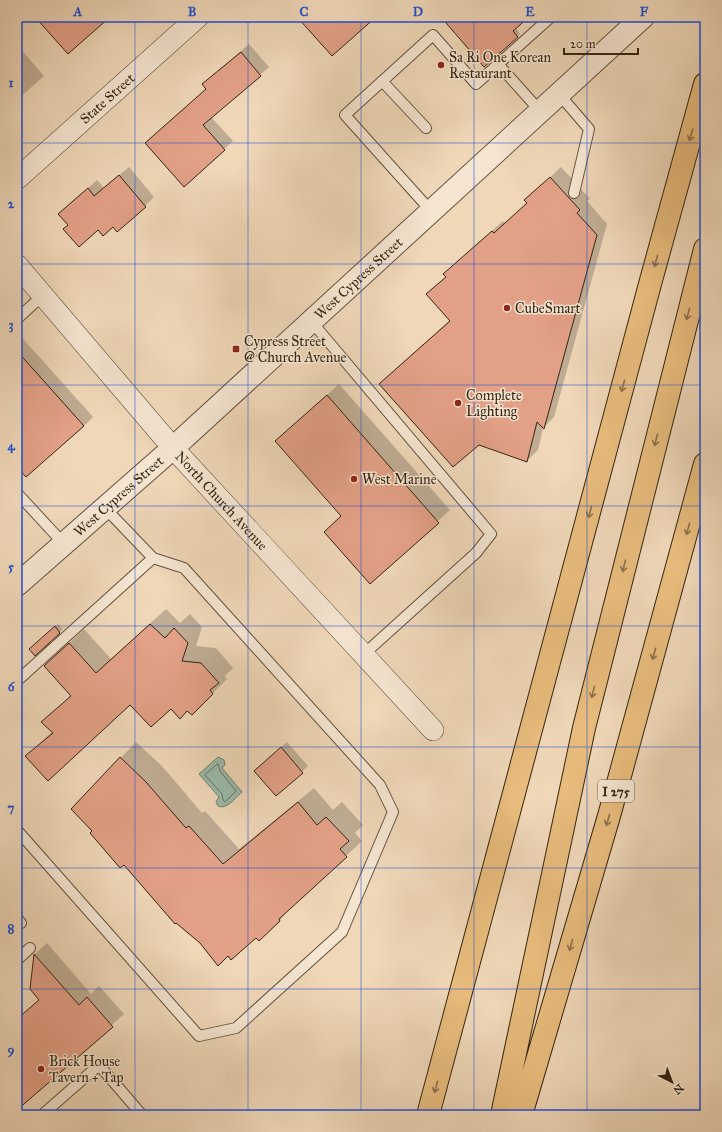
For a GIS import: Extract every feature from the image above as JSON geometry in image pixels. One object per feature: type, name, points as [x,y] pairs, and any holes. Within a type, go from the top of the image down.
[{"type":"highway","points":[[428,1115],[648,291],[705,84]]},
{"type":"highway","points":[[502,1115],[584,728],[705,249]]},
{"type":"highway","name":"I 275","points":[[521,1115],[609,816],[705,464]]},
{"type":"street","name":"State Street","points":[[17,180],[198,17]]},
{"type":"street","name":"West Cypress Street","points":[[17,585],[173,448],[643,17]]},
{"type":"street","name":"North Church Avenue","points":[[17,265],[173,448],[433,730]]},
{"type":"lane","points":[[432,211],[345,115],[433,35],[476,84],[552,17]]},
{"type":"lane","points":[[498,64],[540,111]]},
{"type":"lane","points":[[382,81],[426,128]]},
{"type":"lane","points":[[559,94],[590,129],[574,193]]},
{"type":"lane","points":[[17,319],[43,295]]},
{"type":"lane","points":[[311,321],[491,534],[476,553],[363,655]]},
{"type":"lane","points":[[17,493],[64,544]]},
{"type":"lane","points":[[17,830],[199,1036],[236,1028],[342,932],[392,812],[380,785],[184,568],[153,558],[105,508]]},
{"type":"lane","points":[[17,681],[153,558]]},
{"type":"lane","points":[[17,960],[30,948]]},
{"type":"lane","points":[[42,1115],[99,1065],[142,1115]]},
{"type":"water","points":[[218,757],[224,760],[225,765],[222,768],[242,792],[231,803],[221,807],[218,806],[216,802],[219,797],[199,774]]},
{"type":"building","points":[[35,17],[110,17],[68,54]]},
{"type":"building","points":[[297,17],[376,17],[332,56]]},
{"type":"building","points":[[441,17],[529,17],[513,31],[518,37],[484,67]]},
{"type":"building","points":[[241,52],[261,76],[203,125],[225,150],[184,187],[145,143],[206,89],[202,84]]},
{"type":"building","points":[[119,175],[146,207],[117,232],[113,227],[103,236],[98,230],[79,247],[63,229],[68,225],[58,214],[88,188],[94,196]]},
{"type":"building","name":"CubeSmart","points":[[550,177],[580,210],[577,213],[597,235],[544,429],[537,422],[527,462],[479,445],[453,467],[379,384],[450,321],[426,294],[446,277],[443,274],[492,231],[494,233],[527,203],[524,200]]},
{"type":"building","points":[[17,351],[84,426],[26,477],[17,467]]},
{"type":"building","name":"West Marine","points":[[327,395],[439,523],[370,584],[324,532],[341,516],[275,441]]},
{"type":"building","points":[[150,624],[165,638],[174,628],[188,643],[182,661],[201,663],[219,683],[210,690],[213,694],[192,715],[187,711],[180,719],[171,709],[151,727],[130,705],[48,781],[25,756],[53,733],[41,722],[71,696],[44,666],[69,643],[96,673]]},
{"type":"building","points":[[55,626],[60,633],[35,656],[29,649]]},
{"type":"building","points":[[281,747],[303,773],[276,796],[254,771]]},
{"type":"building","points":[[120,757],[146,782],[186,828],[189,826],[223,864],[298,802],[317,825],[326,817],[349,841],[340,849],[347,857],[279,919],[280,921],[259,941],[256,938],[231,960],[228,956],[218,966],[200,943],[176,923],[175,924],[124,865],[120,868],[90,833],[92,831],[71,809]]},
{"type":"building","name":"Brick House Tavern + Tap","points":[[34,954],[79,1005],[87,997],[113,1027],[17,1110],[17,1019],[39,1000],[30,989]]},
{"type":"place","name":"Sa Ri One Korean Restaurant","points":[[441,65]]},
{"type":"place","name":"CubeSmart","points":[[507,308]]},
{"type":"place","name":"Cypress Street @ Church Avenue","points":[[236,349]]},
{"type":"place","name":"Complete Lighting","points":[[458,403]]},
{"type":"place","name":"West Marine","points":[[354,479]]},
{"type":"place","name":"Brick House Tavern + Tap","points":[[41,1069]]}]
